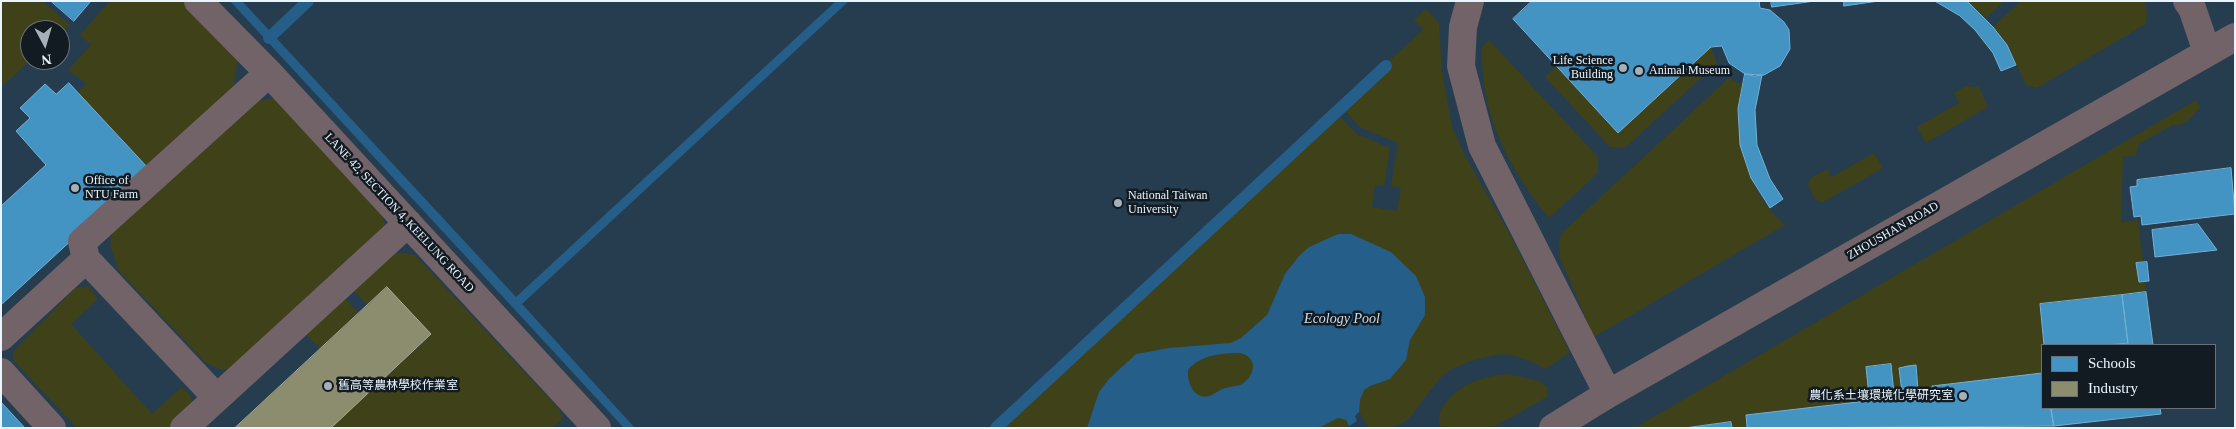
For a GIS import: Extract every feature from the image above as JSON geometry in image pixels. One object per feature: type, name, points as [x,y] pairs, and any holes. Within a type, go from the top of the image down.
[{"type":"street","name":"LANE 42, SECTION 4, KEELUNG ROAD","points":[[198,1],[269,73],[597,428]]},
{"type":"street","points":[[1470,1],[1463,27],[1460,66],[1482,146],[1608,394]]},
{"type":"street","points":[[2187,1],[2192,8],[2207,52]]},
{"type":"street","name":"ZHOUSHAN ROAD","points":[[1558,426],[1608,394],[2235,37]]},
{"type":"street","points":[[217,398],[86,259],[82,242],[269,73]]},
{"type":"street","points":[[184,428],[408,223]]},
{"type":"street","points":[[1,337],[86,259]]},
{"type":"street","points":[[1,372],[52,428]]},
{"type":"shaded area","name":"National Taiwan University","points":[[1,1],[2235,1],[2235,428],[1,428]]},
{"type":"green space","points":[[1,1],[42,1],[64,20],[20,20],[20,70],[1,87]]},
{"type":"green space","points":[[110,1],[186,1],[238,57],[233,89],[147,167],[78,93],[86,83],[68,70],[91,45],[80,35]]},
{"type":"green space","points":[[1966,1],[2004,1],[1986,18]]},
{"type":"green space","points":[[2021,1],[2145,1],[2146,24],[2037,88],[2026,85],[2012,55],[1993,27]]},
{"type":"green space","points":[[1426,9],[1439,23],[1442,71],[1452,126],[1464,154],[1510,235],[1570,352],[1546,369],[1528,360],[1510,355],[1495,355],[1458,366],[1440,379],[1409,418],[1399,425],[1388,428],[1369,428],[1359,412],[1346,420],[1349,426],[1347,428],[993,428],[1335,111],[1357,134],[1390,148],[1384,186],[1375,185],[1372,207],[1397,211],[1401,188],[1391,186],[1398,143],[1360,127],[1340,106],[1423,30],[1414,20]]},
{"type":"green space","points":[[1489,40],[1598,157],[1598,173],[1549,218],[1528,190],[1510,161],[1490,114],[1484,85],[1481,48]]},
{"type":"green space","points":[[1711,47],[1717,63],[1625,148],[1610,147],[1545,77],[1556,66],[1618,133]]},
{"type":"green space","points":[[1729,78],[1742,85],[1740,104],[1741,142],[1751,178],[1771,211],[1785,225],[1594,337],[1560,258],[1559,244],[1561,234]]},
{"type":"green space","points":[[1966,86],[1979,87],[1988,107],[1926,143],[1917,127],[1959,103],[1954,93]]},
{"type":"green space","points":[[277,98],[381,209],[385,227],[234,367],[222,370],[206,363],[119,271],[110,245],[112,233],[246,103]]},
{"type":"green space","points":[[2196,100],[2200,107],[2188,120],[2181,124],[2173,125],[2139,144],[2136,155],[2123,157],[2121,222],[2138,220],[2143,262],[2136,263],[2139,282],[2145,281],[2153,344],[2041,344],[2041,409],[2160,409],[2161,414],[2041,428],[1635,428]]},
{"type":"green space","points":[[1874,153],[1883,168],[1822,203],[1815,199],[1808,185],[1811,178],[1827,169],[1832,177]]},
{"type":"green space","points":[[394,254],[415,255],[559,409],[563,420],[551,428],[331,428],[431,335],[387,287],[367,305],[352,289]]},
{"type":"green space","points":[[88,286],[98,299],[71,324],[152,414],[182,387],[191,397],[191,407],[168,428],[77,428],[13,360],[13,352],[75,288]]},
{"type":"green space","points":[[342,296],[359,313],[320,349],[304,332]]},
{"type":"green space","points":[[1509,374],[1539,381],[1548,388],[1547,397],[1492,428],[1442,428],[1439,420],[1440,412],[1450,397],[1474,381],[1491,376]]},
{"type":"water","points":[[230,1],[242,1],[516,297],[836,1],[849,1],[522,304],[635,428],[624,428]]},
{"type":"water","name":"Ecology Pool","points":[[1338,234],[1351,234],[1391,252],[1416,276],[1425,297],[1425,315],[1410,340],[1406,360],[1390,379],[1364,390],[1360,400],[1359,412],[1355,416],[1357,421],[1349,426],[1346,420],[1338,418],[1319,428],[1087,428],[1099,392],[1109,379],[1136,354],[1169,348],[1230,343],[1241,338],[1267,315],[1285,274],[1309,247]],"holes":[[[1240,353],[1250,358],[1253,367],[1250,376],[1242,384],[1225,388],[1206,397],[1197,394],[1193,390],[1189,381],[1188,370],[1199,361],[1219,354]]]},
{"type":"building: Schools","points":[[51,1],[91,1],[74,21]]},
{"type":"building: Schools","name":"Life Science Building","points":[[1532,1],[1759,1],[1760,8],[1770,10],[1784,22],[1789,30],[1790,49],[1780,66],[1764,75],[1754,76],[1745,74],[1729,63],[1722,46],[1711,47],[1618,133],[1513,19]]},
{"type":"building: Schools","points":[[1771,1],[1815,1],[1772,7]]},
{"type":"building: Schools","points":[[1844,1],[1879,1],[1844,6]]},
{"type":"building: Schools","points":[[1935,1],[1966,1],[1969,3],[1993,27],[2007,45],[2016,65],[2001,71],[1993,53],[1975,30],[1960,16]]},
{"type":"building: Schools","points":[[1745,74],[1762,75],[1755,110],[1757,145],[1770,179],[1783,199],[1770,208],[1751,178],[1740,145],[1738,109]]},
{"type":"building: Schools","name":"Office of NTU Farm","points":[[69,83],[149,169],[1,305],[1,206],[46,165],[16,131],[30,118],[20,108],[45,84],[56,94]]},
{"type":"building: Schools","points":[[2231,168],[2235,214],[2142,225],[2141,216],[2134,217],[2130,187],[2137,186],[2137,180]]},
{"type":"building: Schools","points":[[2198,224],[2217,250],[2155,257],[2152,230]]},
{"type":"building: Schools","points":[[2147,262],[2149,281],[2139,282],[2136,263]]},
{"type":"building: Schools","points":[[2146,292],[2153,344],[2128,344],[2122,295]]},
{"type":"building: Schools","points":[[2122,295],[2128,343],[2044,344],[2040,304]]},
{"type":"building: Schools","name":"農化系土壤環境化學研究室","points":[[1891,364],[1894,394],[1902,393],[1899,368],[1908,366],[1916,365],[1918,390],[1932,389],[1932,386],[2041,373],[2041,409],[2051,409],[2054,426],[1745,428],[1747,427],[1746,415],[1884,399],[1883,395],[1869,396],[1866,367]]},
{"type":"building: Schools","points":[[1,402],[25,428],[1,428]]},
{"type":"building: Schools","points":[[2051,409],[2160,409],[2161,414],[2054,426]]},
{"type":"building: Schools","points":[[1731,422],[1732,428],[1685,428]]},
{"type":"building: Industry","name":"舊高等農林學校作業室","points":[[387,287],[431,334],[331,428],[235,428]]},
{"type":"waterway","points":[[269,38],[308,1]]},
{"type":"waterway","points":[[996,428],[1386,66]]},
{"type":"place","name":"Life Science Building","points":[[1623,68]]},
{"type":"place","name":"Animal Museum","points":[[1639,71]]},
{"type":"place","name":"Office of NTU Farm","points":[[75,188]]},
{"type":"place","name":"National Taiwan University","points":[[1118,203]]},
{"type":"place","name":"舊高等農林學校作業室","points":[[328,386]]},
{"type":"place","name":"農化系土壤環境化學研究室","points":[[1963,396]]}]
